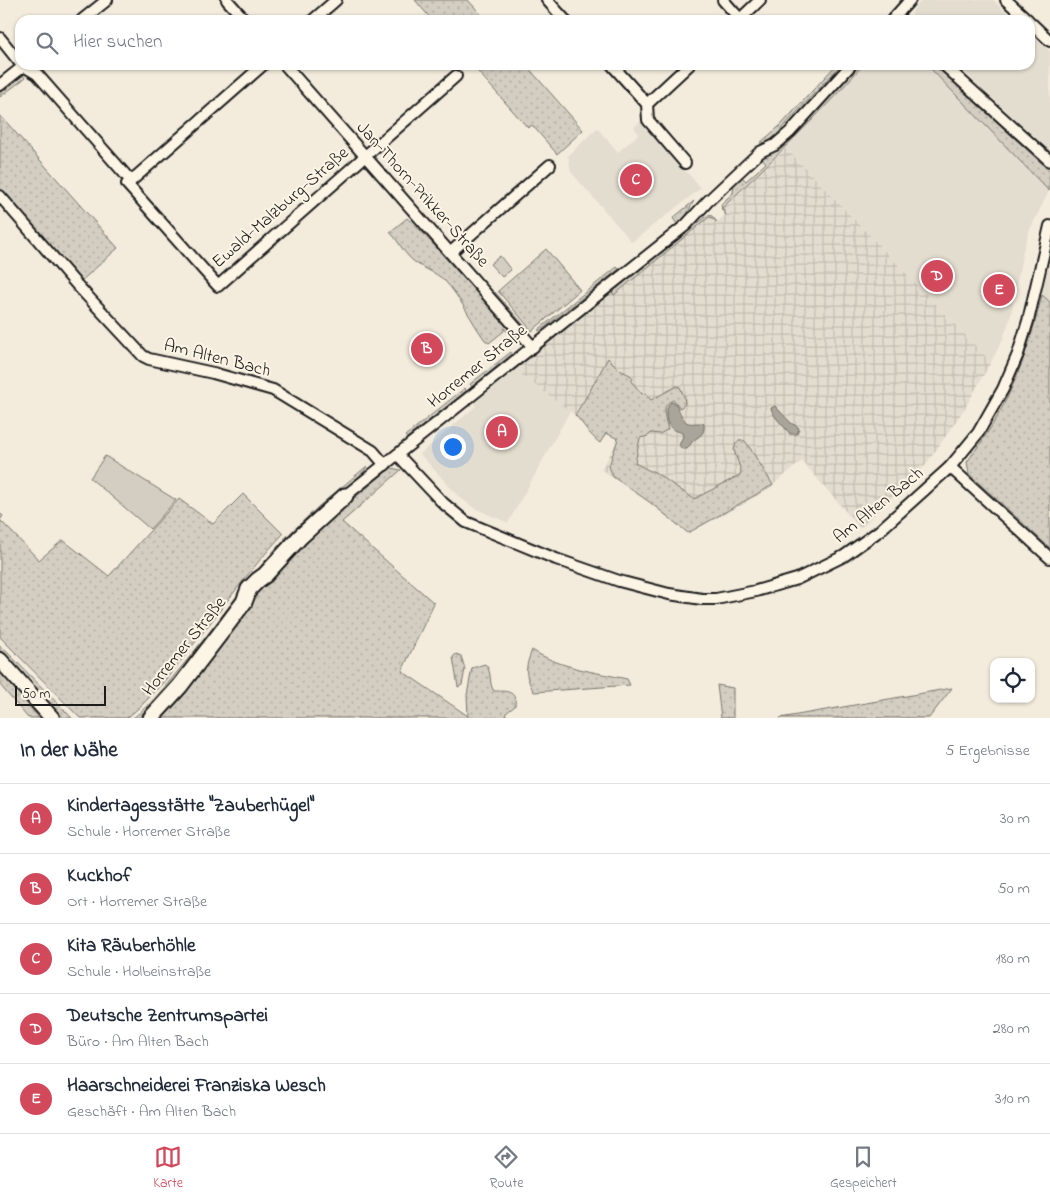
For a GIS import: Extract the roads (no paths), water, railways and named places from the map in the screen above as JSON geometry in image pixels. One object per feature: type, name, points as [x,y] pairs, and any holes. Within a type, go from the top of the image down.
[{"type":"main road","name":"Horremer Straße","points":[[151,718],[180,686],[210,648],[244,602],[246,593],[252,586],[265,575],[300,537],[345,496]]},
{"type":"street","points":[[88,15],[106,0]]},
{"type":"street","points":[[227,0],[240,15]]},
{"type":"street","points":[[319,15],[336,0]]},
{"type":"street","points":[[548,0],[561,15]]},
{"type":"street","points":[[723,0],[736,15]]},
{"type":"street","points":[[743,15],[760,0]]},
{"type":"street","points":[[897,15],[910,0]]},
{"type":"street","points":[[1006,0],[1022,15]]},
{"type":"street","points":[[1035,27],[1050,41]]},
{"type":"street","name":"Ewald-Malzburg-Straße","points":[[0,38],[15,56]]},
{"type":"street","points":[[0,85],[16,70]]},
{"type":"street","name":"Ewald-Malzburg-Straße","points":[[30,70],[37,74],[131,181],[127,184],[218,286],[456,76]]},
{"type":"street","points":[[131,181],[257,70]]},
{"type":"street","name":"Jan-Thorn-Prikker-Straße","points":[[289,70],[533,347]]},
{"type":"street","points":[[616,70],[647,104],[648,120],[685,163]]},
{"type":"street","points":[[647,104],[684,70]]},
{"type":"street","name":"Horremer Straße","points":[[345,496],[686,225],[708,201],[760,152],[775,145],[790,132],[847,70]]},
{"type":"street","points":[[950,70],[1050,161]]},
{"type":"street","points":[[451,252],[550,165]]},
{"type":"street","name":"Am Alten Bach","points":[[0,196],[77,285],[143,356],[273,390],[373,451],[385,464]]},
{"type":"street","name":"Am Alten Bach","points":[[398,454],[455,514],[480,529],[556,560],[650,590],[702,599],[733,597],[779,585],[814,572],[844,556],[879,531],[950,467],[969,444],[984,423],[1011,371],[1024,338],[1050,226]]},
{"type":"street","points":[[950,467],[1050,558]]},
{"type":"street","points":[[0,660],[52,718]]},
{"type":"place","name":"Kita Räuberhöhle","points":[[636,180]]},
{"type":"place","name":"Deutsche Zentrumspartei","points":[[937,276]]},
{"type":"place","name":"Haarschneiderei Franziska Wesch","points":[[999,290]]},
{"type":"place","name":"Kuckhof","points":[[427,349]]},
{"type":"place","name":"Kindertagesstätte \"Zauberhügel\"","points":[[502,432]]}]
